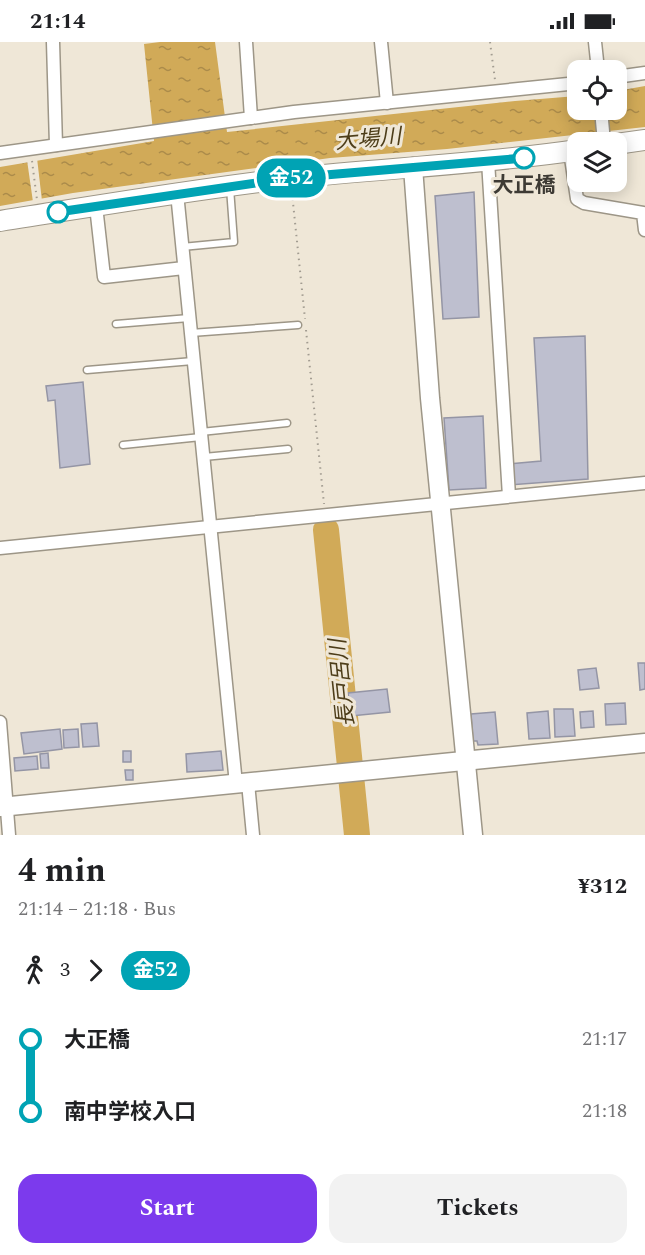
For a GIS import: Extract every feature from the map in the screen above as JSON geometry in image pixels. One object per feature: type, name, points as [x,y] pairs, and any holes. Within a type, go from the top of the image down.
[{"type":"main road","points":[[627,140],[645,140]]},
{"type":"main road","points":[[0,221],[177,193],[302,177],[567,152]]},
{"type":"street","points":[[53,42],[56,144]]},
{"type":"street","points":[[246,42],[251,118]]},
{"type":"street","points":[[381,42],[387,103]]},
{"type":"street","points":[[595,42],[597,60]]},
{"type":"street","points":[[627,76],[645,73]]},
{"type":"street","points":[[0,153],[226,121],[567,84]]},
{"type":"street","points":[[488,161],[509,496]]},
{"type":"street","points":[[413,167],[430,398],[473,835]]},
{"type":"street","points":[[577,192],[577,199],[584,204],[643,213],[645,230]]},
{"type":"street","points":[[177,193],[210,526],[242,783],[253,835]]},
{"type":"street","points":[[96,206],[104,277],[184,268]]},
{"type":"street","points":[[0,548],[645,483]]},
{"type":"street","points":[[0,722],[3,807],[9,835]]},
{"type":"street","points":[[3,807],[645,743]]},
{"type":"lane","points":[[182,247],[234,242],[230,186]]},
{"type":"lane","points":[[116,324],[189,318]]},
{"type":"lane","points":[[191,333],[298,325]]},
{"type":"lane","points":[[87,370],[193,361]]},
{"type":"lane","points":[[123,445],[287,423]]},
{"type":"lane","points":[[204,457],[288,449]]},
{"type":"path","points":[[490,42],[497,92]]},
{"type":"path","points":[[31,154],[38,206]]},
{"type":"path","points":[[291,187],[325,514]]},
{"type":"water","name":"大場川","points":[[215,42],[227,132],[567,97],[567,120],[627,120],[627,89],[645,86],[645,127],[600,132],[567,132],[567,136],[447,149],[330,158],[73,193],[0,206],[0,167],[154,141],[144,44]]},
{"type":"pier","points":[[37,158],[42,201],[33,202],[27,160]]},
{"type":"building","points":[[474,192],[479,317],[443,319],[435,196]]},
{"type":"building","points":[[585,336],[588,479],[509,485],[508,464],[541,461],[534,338]]},
{"type":"building","points":[[83,382],[90,464],[60,468],[55,400],[48,401],[46,386]]},
{"type":"building","points":[[483,416],[486,488],[449,490],[444,418]]},
{"type":"building","points":[[638,663],[645,663],[645,689],[640,690]]},
{"type":"building","points":[[596,668],[599,688],[580,690],[578,670]]},
{"type":"building","points":[[387,689],[390,712],[351,716],[348,693]]},
{"type":"building","points":[[625,703],[626,724],[606,725],[605,704]]},
{"type":"building","points":[[554,709],[573,709],[575,736],[555,737]]},
{"type":"building","points":[[548,711],[550,738],[529,739],[527,713]]},
{"type":"building","points":[[593,711],[594,727],[581,728],[580,712]]},
{"type":"building","points":[[495,712],[498,744],[478,745],[477,741],[473,741],[471,714]]},
{"type":"building","points":[[97,723],[99,746],[83,747],[81,724]]},
{"type":"building","points":[[60,729],[62,749],[24,754],[21,733]]},
{"type":"building","points":[[78,729],[79,747],[64,748],[63,730]]},
{"type":"building","points":[[123,751],[131,751],[131,762],[123,762]]},
{"type":"building","points":[[221,751],[223,770],[187,772],[186,754]]},
{"type":"building","points":[[48,753],[49,768],[41,768],[40,754]]},
{"type":"building","points":[[37,756],[38,769],[15,771],[14,758]]},
{"type":"building","points":[[125,770],[133,770],[133,780],[126,780]]},
{"type":"waterway","name":"長戸呂川","points":[[326,530],[357,835]]},
{"type":"bus line","name":"金52","points":[[58,212],[290,178],[524,158]]},
{"type":"place","name":"大正橋","points":[[524,158]]}]
